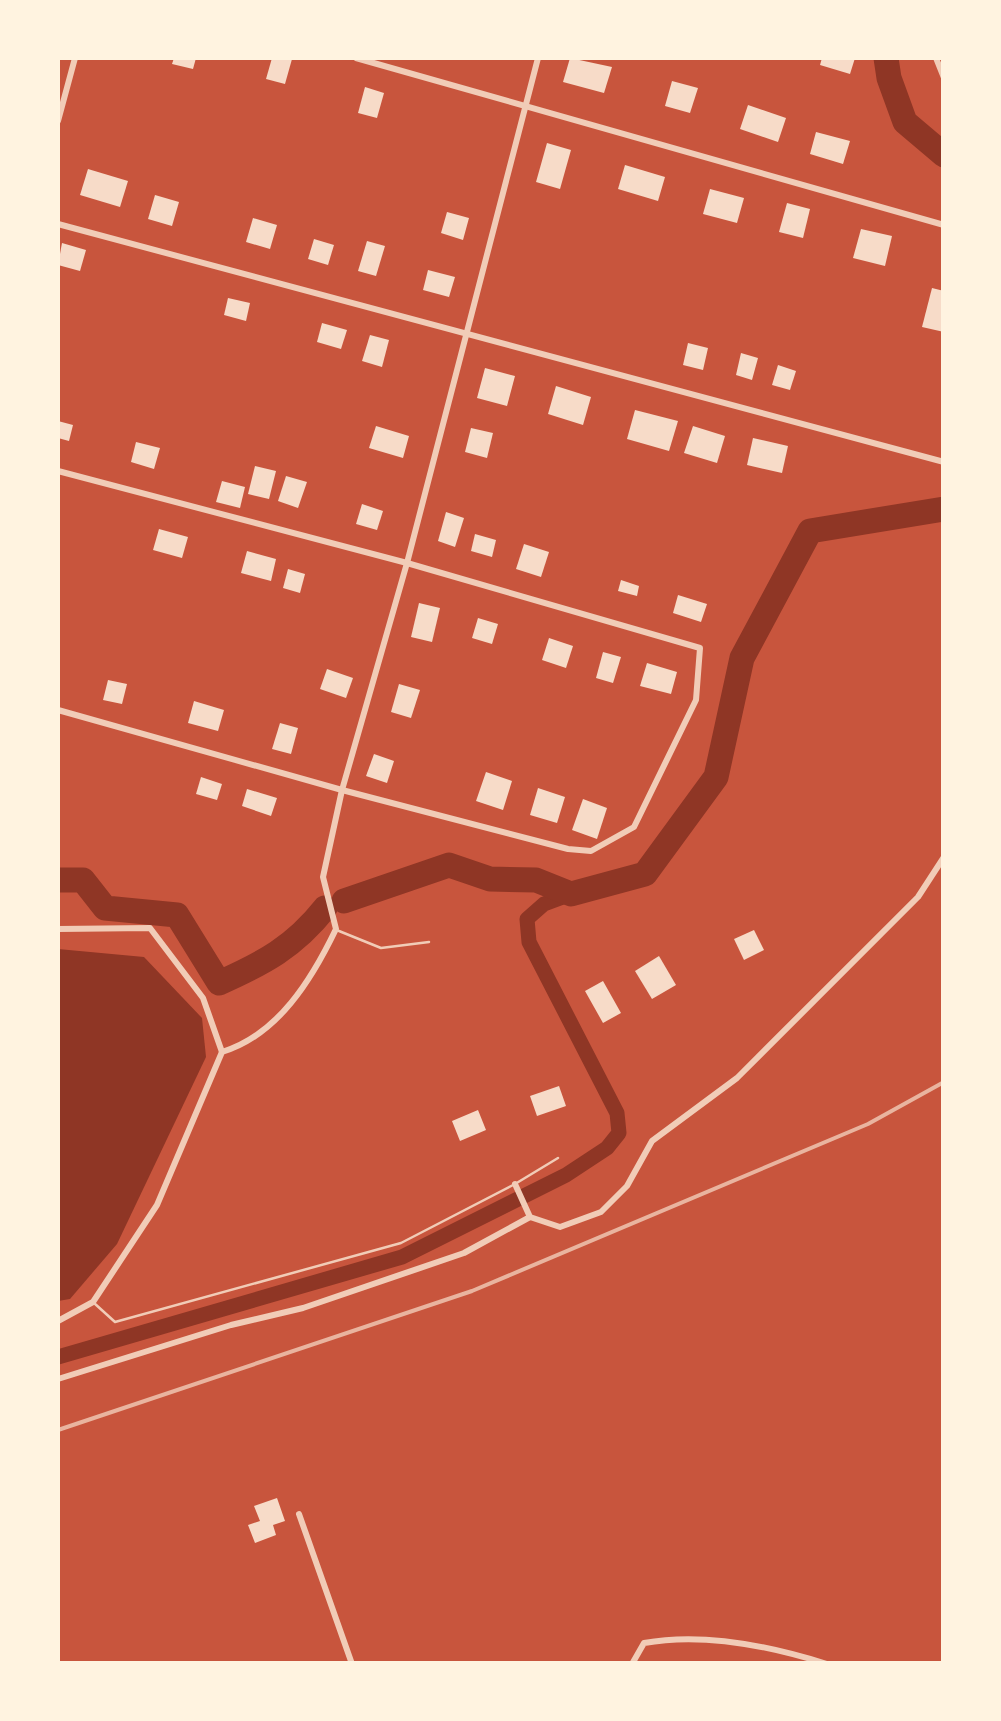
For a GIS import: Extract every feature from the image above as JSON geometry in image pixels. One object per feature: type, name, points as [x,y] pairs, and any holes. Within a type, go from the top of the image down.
[{"type":"street","points":[[58,121],[75,58]]},
{"type":"street","points":[[356,58],[944,224]]},
{"type":"street","points":[[222,1052],[246,1045],[277,1018],[313,976],[336,929],[322,877],[342,790],[407,563],[538,58]]},
{"type":"street","points":[[936,58],[944,78]]},
{"type":"street","points":[[58,224],[944,462]]},
{"type":"street","points":[[58,471],[407,563],[700,648],[696,700],[634,827],[591,851],[568,849],[342,790],[58,710]]},
{"type":"street","points":[[58,1379],[232,1325],[303,1308],[464,1252],[530,1218],[560,1227],[601,1212],[627,1186],[652,1141],[738,1078],[918,897],[944,857]]},
{"type":"street","points":[[58,928],[150,928],[203,998],[222,1052],[157,1205],[93,1302],[58,1321]]},
{"type":"street","points":[[515,1184],[530,1218]]},
{"type":"street","points":[[299,1514],[352,1664]]},
{"type":"street","points":[[632,1664],[644,1643],[669,1638],[775,1648],[827,1664]]},
{"type":"lane","points":[[336,929],[381,948],[429,942]]},
{"type":"lane","points":[[93,1302],[115,1322],[400,1243],[558,1158]]},
{"type":"shaded area","points":[[58,949],[144,957],[202,1018],[206,1057],[117,1244],[70,1299],[58,1301]]},
{"type":"building","points":[[174,58],[196,58],[193,69],[172,64]]},
{"type":"building","points":[[272,58],[292,59],[285,84],[266,79]]},
{"type":"building","points":[[570,58],[612,67],[604,93],[563,82]]},
{"type":"building","points":[[822,58],[855,58],[850,74],[820,65]]},
{"type":"building","points":[[672,81],[698,88],[690,113],[665,106]]},
{"type":"building","points":[[365,87],[384,93],[377,118],[358,113]]},
{"type":"building","points":[[748,105],[786,118],[778,142],[740,129]]},
{"type":"building","points":[[816,132],[850,141],[843,164],[810,154]]},
{"type":"building","points":[[547,143],[571,150],[560,189],[536,182]]},
{"type":"building","points":[[625,165],[665,177],[658,201],[618,189]]},
{"type":"building","points":[[88,169],[128,181],[120,207],[80,195]]},
{"type":"building","points":[[710,189],[744,198],[737,223],[703,214]]},
{"type":"building","points":[[155,195],[179,202],[172,226],[148,219]]},
{"type":"building","points":[[787,203],[810,209],[803,238],[779,232]]},
{"type":"building","points":[[447,212],[469,218],[463,240],[441,233]]},
{"type":"building","points":[[253,218],[277,225],[270,249],[246,242]]},
{"type":"building","points":[[861,229],[892,236],[885,266],[853,258]]},
{"type":"building","points":[[314,239],[334,245],[328,265],[308,259]]},
{"type":"building","points":[[367,241],[385,246],[376,276],[358,271]]},
{"type":"building","points":[[62,243],[86,250],[80,271],[58,265]]},
{"type":"building","points":[[428,270],[455,277],[449,297],[423,290]]},
{"type":"building","points":[[932,288],[944,291],[944,332],[922,327]]},
{"type":"building","points":[[228,298],[250,303],[246,321],[224,315]]},
{"type":"building","points":[[322,323],[347,330],[341,349],[317,342]]},
{"type":"building","points":[[370,335],[389,340],[382,367],[362,361]]},
{"type":"building","points":[[688,343],[708,348],[703,370],[683,365]]},
{"type":"building","points":[[741,353],[758,358],[752,380],[736,375]]},
{"type":"building","points":[[778,365],[796,371],[790,390],[772,385]]},
{"type":"building","points":[[485,368],[515,376],[507,406],[477,398]]},
{"type":"building","points":[[556,386],[591,397],[583,425],[548,414]]},
{"type":"building","points":[[635,410],[678,421],[669,451],[627,439]]},
{"type":"building","points":[[58,421],[73,425],[69,441],[58,438]]},
{"type":"building","points":[[376,426],[409,436],[403,458],[369,448]]},
{"type":"building","points":[[693,426],[725,436],[717,463],[684,453]]},
{"type":"building","points":[[471,428],[493,433],[487,458],[465,452]]},
{"type":"building","points":[[753,438],[788,446],[782,473],[747,465]]},
{"type":"building","points":[[136,442],[160,448],[154,469],[131,462]]},
{"type":"building","points":[[255,466],[276,471],[269,499],[248,494]]},
{"type":"building","points":[[286,476],[307,482],[298,508],[278,501]]},
{"type":"building","points":[[222,481],[245,487],[240,508],[216,502]]},
{"type":"building","points":[[362,504],[383,511],[377,530],[356,524]]},
{"type":"building","points":[[446,512],[464,518],[455,547],[438,541]]},
{"type":"building","points":[[159,529],[188,537],[182,558],[153,550]]},
{"type":"building","points":[[475,534],[496,540],[492,557],[471,551]]},
{"type":"building","points":[[524,544],[549,552],[541,577],[516,569]]},
{"type":"building","points":[[247,551],[276,559],[271,581],[241,573]]},
{"type":"building","points":[[288,569],[305,574],[300,593],[283,588]]},
{"type":"building","points":[[621,580],[639,586],[637,596],[618,591]]},
{"type":"building","points":[[678,595],[707,604],[701,622],[673,613]]},
{"type":"building","points":[[419,603],[440,608],[432,642],[411,637]]},
{"type":"building","points":[[478,618],[498,624],[492,644],[472,638]]},
{"type":"building","points":[[549,638],[573,646],[566,668],[542,660]]},
{"type":"building","points":[[603,652],[621,657],[613,683],[596,678]]},
{"type":"building","points":[[647,663],[677,672],[671,694],[640,686]]},
{"type":"building","points":[[327,669],[353,678],[346,698],[320,689]]},
{"type":"building","points":[[108,680],[127,684],[122,704],[103,700]]},
{"type":"building","points":[[399,684],[420,690],[411,718],[391,712]]},
{"type":"building","points":[[194,701],[224,710],[218,731],[188,723]]},
{"type":"building","points":[[280,723],[298,728],[291,754],[272,749]]},
{"type":"building","points":[[374,754],[394,761],[387,783],[366,776]]},
{"type":"building","points":[[486,772],[512,781],[503,810],[476,801]]},
{"type":"building","points":[[201,777],[222,784],[217,800],[196,794]]},
{"type":"building","points":[[538,788],[565,797],[557,823],[530,815]]},
{"type":"building","points":[[247,789],[277,798],[271,816],[242,806]]},
{"type":"building","points":[[583,799],[607,808],[597,839],[572,830]]},
{"type":"building","points":[[754,930],[764,950],[744,960],[734,939]]},
{"type":"building","points":[[659,956],[676,985],[652,999],[635,971]]},
{"type":"building","points":[[603,981],[621,1013],[603,1023],[585,991]]},
{"type":"building","points":[[559,1086],[566,1106],[537,1116],[530,1096]]},
{"type":"building","points":[[478,1110],[486,1130],[460,1141],[452,1121]]},
{"type":"building","points":[[277,1498],[285,1521],[273,1525],[276,1535],[255,1543],[248,1525],[260,1521],[254,1506]]},
{"type":"waterway","points":[[886,58],[905,122],[944,155]]},
{"type":"waterway","points":[[344,901],[449,865],[490,879],[536,880],[571,894],[645,874],[716,777],[742,658],[810,531],[944,509]]},
{"type":"waterway","points":[[58,880],[83,880],[105,908],[177,915],[219,983],[277,953],[325,908]]},
{"type":"waterway","points":[[58,1357],[402,1257],[566,1175],[607,1148],[619,1133],[617,1113],[529,942],[527,919],[544,904],[571,894]]},
{"type":"railway","points":[[58,1430],[472,1291],[868,1124],[944,1082]]}]
